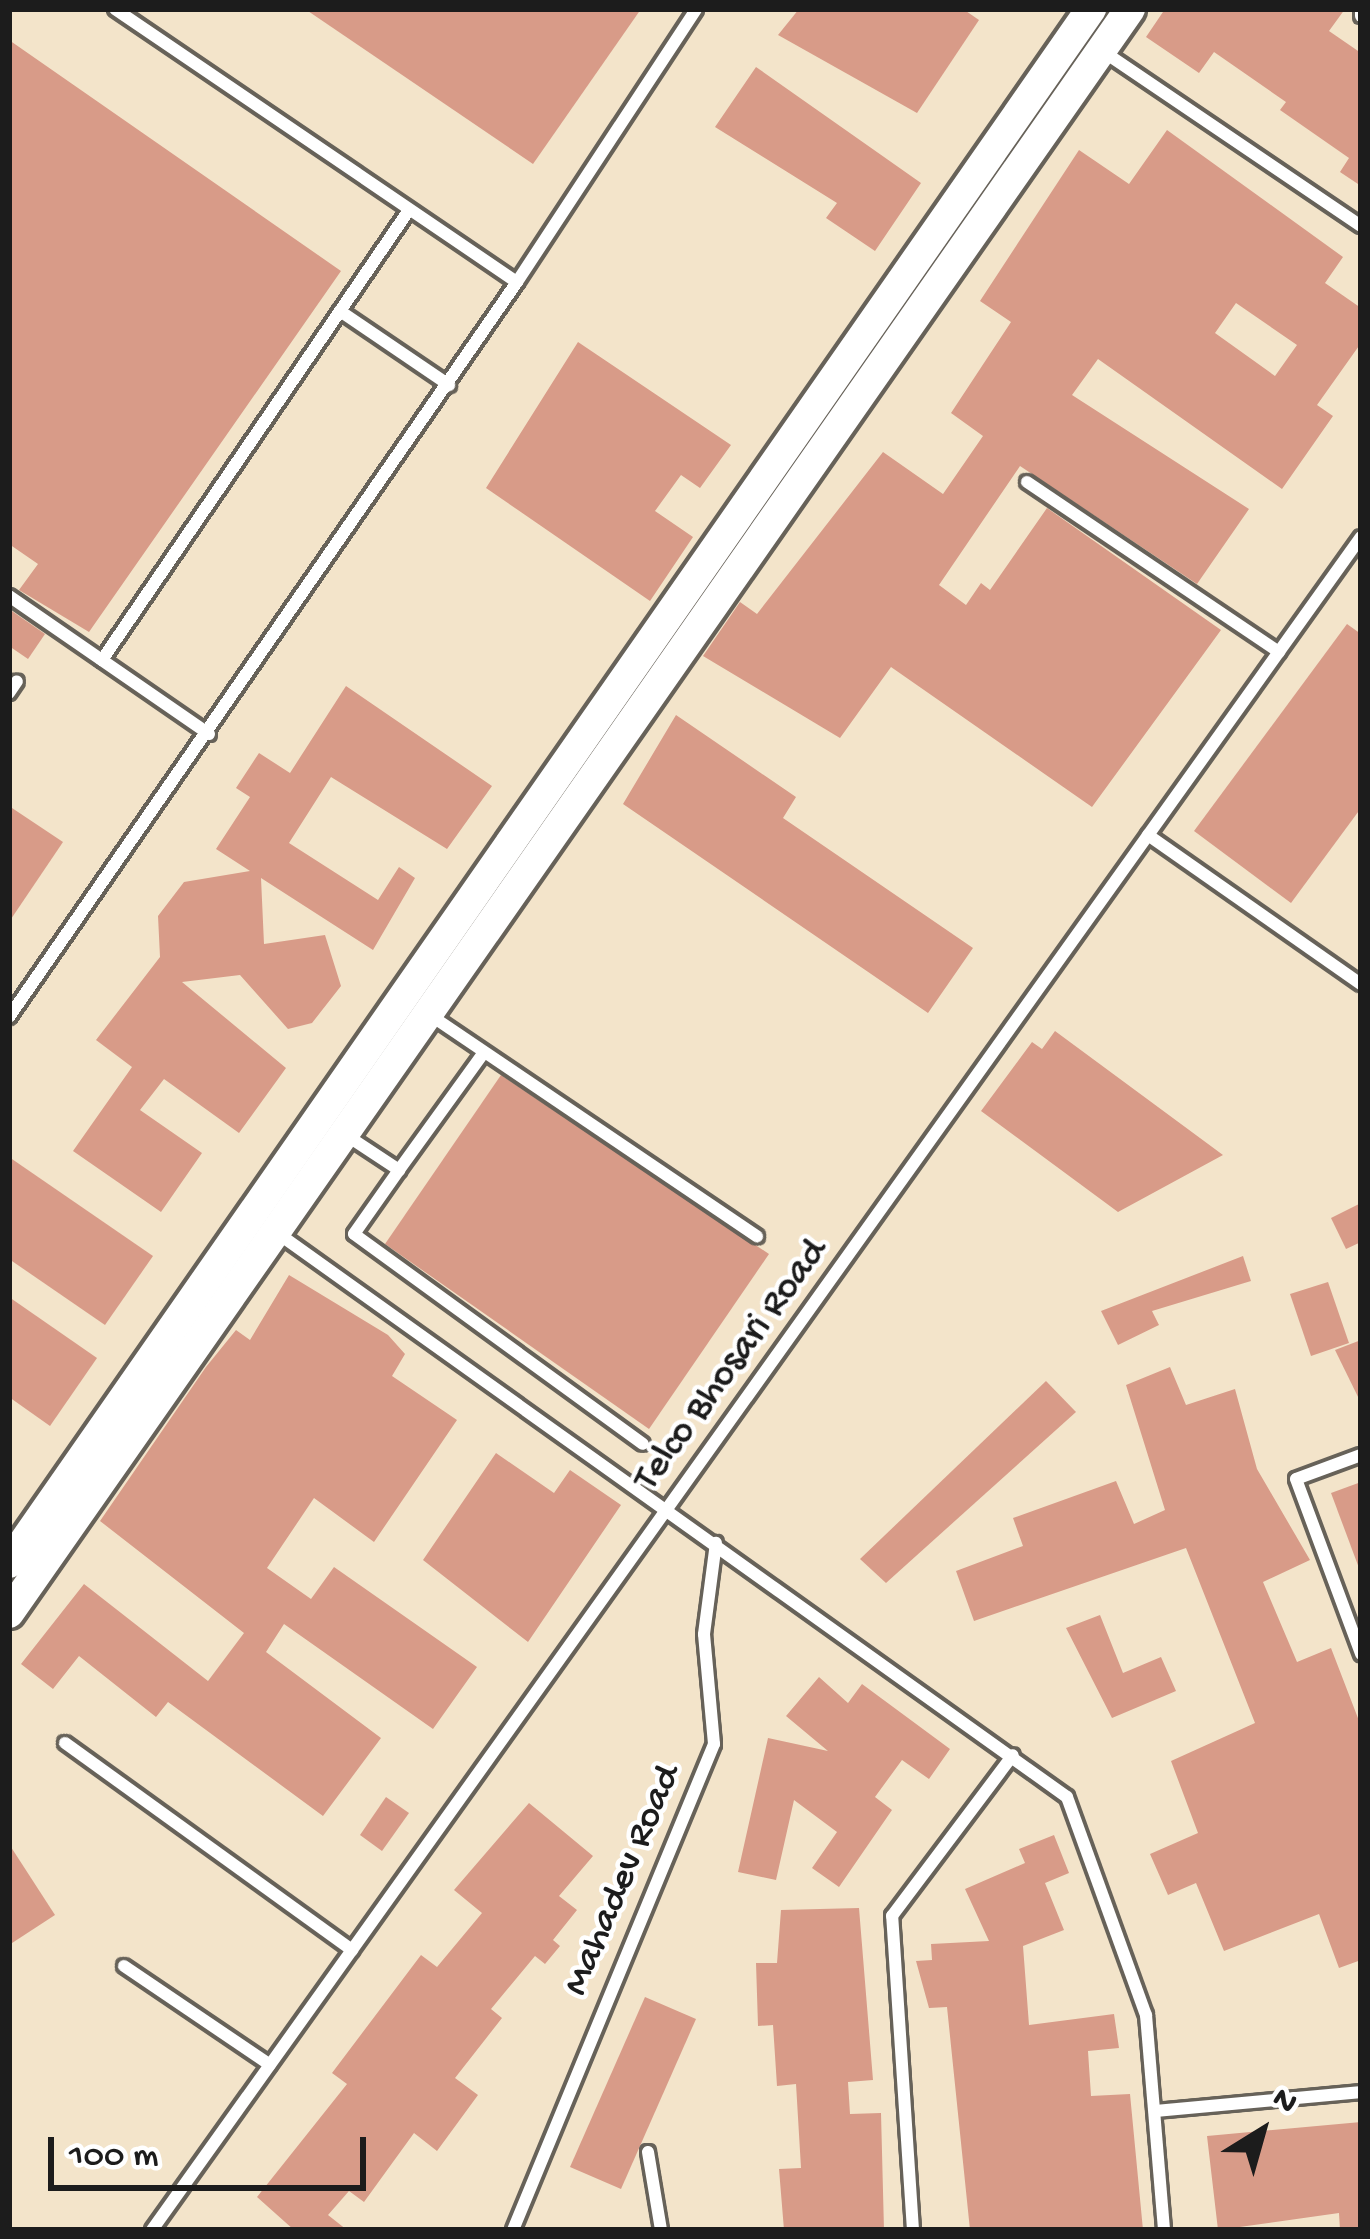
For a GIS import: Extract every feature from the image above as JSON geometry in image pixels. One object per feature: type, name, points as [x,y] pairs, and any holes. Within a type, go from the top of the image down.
[{"type":"street","points":[[9,1613],[1130,9]]},
{"type":"street","points":[[9,1563],[1083,21]]},
{"type":"lane","points":[[115,9],[518,283]]},
{"type":"lane","points":[[9,1018],[449,385],[696,9]]},
{"type":"lane","points":[[1083,21],[1101,50],[1361,226]]},
{"type":"lane","points":[[102,660],[409,209]]},
{"type":"lane","points":[[340,311],[449,385]]},
{"type":"lane","points":[[1027,482],[1279,652]]},
{"type":"lane","name":"Telco Bhosari Road","points":[[152,2230],[1361,537]]},
{"type":"lane","points":[[9,596],[208,734]]},
{"type":"lane","points":[[1148,836],[1361,984]]},
{"type":"lane","points":[[429,1014],[757,1236]]},
{"type":"lane","points":[[484,1052],[354,1234],[643,1444]]},
{"type":"lane","points":[[345,1134],[399,1170]]},
{"type":"lane","points":[[252,1213],[1013,1755],[1076,1813],[1146,2015],[1164,2230]]},
{"type":"lane","points":[[1361,1455],[1296,1479],[1361,1654]]},
{"type":"lane","name":"Mahadev Road","points":[[513,2230],[714,1744],[704,1617],[716,1543]]},
{"type":"lane","points":[[65,1742],[352,1950]]},
{"type":"lane","points":[[913,2230],[892,1916],[1013,1755]]},
{"type":"lane","points":[[124,1966],[270,2065]]},
{"type":"lane","points":[[1156,2111],[1361,2092]]},
{"type":"lane","points":[[648,2152],[661,2230]]},
{"type":"building","points":[[305,9],[641,9],[533,164]]},
{"type":"building","points":[[799,9],[963,9],[979,20],[917,113],[778,35]]},
{"type":"building","points":[[1165,9],[1345,9],[1329,31],[1361,53],[1361,186],[1340,172],[1349,158],[1280,110],[1286,102],[1214,52],[1199,73],[1146,37]]},
{"type":"building","points":[[9,40],[341,271],[89,632],[19,590],[38,564],[9,544]]},
{"type":"building","points":[[756,67],[921,183],[875,251],[826,218],[837,203],[715,127]]},
{"type":"building","points":[[1167,130],[1343,257],[1325,283],[1361,308],[1361,343],[1317,405],[1333,416],[1282,489],[1098,359],[1072,395],[1249,509],[1197,584],[1020,466],[939,585],[966,605],[981,583],[990,590],[1047,508],[1221,630],[1092,807],[891,667],[840,738],[703,656],[740,602],[757,614],[883,452],[943,494],[983,436],[951,413],[1011,322],[980,301],[1079,150],[1129,184]],"holes":[[[1236,303],[1297,345],[1275,376],[1215,333]]]},
{"type":"building","points":[[578,342],[731,445],[700,488],[681,475],[655,511],[693,537],[650,601],[486,488]]},
{"type":"building","points":[[9,609],[45,634],[28,659],[9,646]]},
{"type":"building","points":[[1347,624],[1361,634],[1361,808],[1291,903],[1194,831]]},
{"type":"building","points":[[346,686],[492,786],[447,849],[331,777],[289,843],[378,900],[399,867],[415,878],[373,950],[261,878],[264,944],[325,935],[341,986],[312,1023],[288,1029],[240,975],[182,982],[286,1068],[239,1133],[164,1079],[140,1110],[202,1153],[161,1212],[73,1151],[132,1067],[96,1040],[160,957],[158,916],[184,882],[250,871],[216,849],[250,797],[236,788],[259,753],[290,773]]},
{"type":"building","points":[[676,715],[796,797],[783,818],[973,948],[928,1013],[623,804]]},
{"type":"building","points":[[9,806],[63,842],[9,922]]},
{"type":"building","points":[[1055,1031],[1223,1155],[1118,1212],[981,1111],[1032,1042],[1042,1049]]},
{"type":"building","points":[[501,1075],[769,1254],[649,1429],[385,1244]]},
{"type":"building","points":[[9,1157],[153,1256],[105,1325],[9,1259]]},
{"type":"building","points":[[1361,1203],[1361,1242],[1346,1249],[1331,1218]]},
{"type":"building","points":[[1243,1256],[1251,1281],[1152,1311],[1159,1325],[1118,1345],[1101,1311]]},
{"type":"building","points":[[289,1275],[388,1335],[405,1354],[392,1376],[457,1420],[374,1542],[314,1498],[267,1568],[311,1599],[334,1567],[477,1667],[433,1729],[284,1624],[266,1652],[381,1738],[323,1816],[168,1702],[156,1717],[79,1656],[53,1689],[21,1664],[84,1584],[208,1681],[244,1633],[100,1521],[206,1367],[236,1330],[250,1340]]},
{"type":"building","points":[[1328,1282],[1349,1343],[1311,1356],[1290,1294]]},
{"type":"building","points":[[9,1297],[97,1358],[50,1426],[9,1397]]},
{"type":"building","points":[[1361,1340],[1361,1403],[1335,1350]]},
{"type":"building","points":[[1170,1367],[1186,1405],[1235,1389],[1257,1469],[1310,1560],[1263,1582],[1297,1662],[1331,1648],[1361,1726],[1361,1960],[1339,1968],[1319,1914],[1224,1951],[1196,1883],[1168,1895],[1150,1854],[1198,1833],[1171,1761],[1255,1723],[1186,1548],[974,1621],[956,1571],[1023,1546],[1013,1518],[1116,1481],[1134,1524],[1165,1510],[1126,1385]]},
{"type":"building","points":[[1046,1381],[1076,1412],[886,1583],[860,1559]]},
{"type":"building","points":[[496,1453],[554,1493],[570,1470],[621,1505],[528,1642],[423,1560]]},
{"type":"building","points":[[1361,1482],[1361,1568],[1359,1568],[1331,1493]]},
{"type":"building","points":[[1100,1615],[1123,1673],[1161,1657],[1176,1691],[1112,1718],[1066,1628]]},
{"type":"building","points":[[819,1677],[848,1703],[862,1684],[950,1749],[929,1779],[902,1760],[875,1797],[892,1810],[839,1887],[812,1868],[837,1832],[794,1800],[776,1880],[738,1872],[768,1738],[828,1751],[786,1716]]},
{"type":"building","points":[[386,1797],[409,1813],[382,1851],[360,1835]]},
{"type":"building","points":[[529,1803],[593,1856],[559,1896],[577,1910],[553,1940],[560,1946],[545,1964],[535,1956],[491,2009],[502,2018],[455,2078],[478,2095],[437,2151],[414,2133],[364,2202],[349,2191],[328,2215],[347,2230],[294,2230],[257,2197],[347,2084],[332,2073],[421,1955],[437,1967],[482,1913],[454,1890]]},
{"type":"building","points":[[1054,1835],[1069,1873],[1045,1883],[1064,1930],[1023,1946],[1029,2025],[1114,2014],[1119,2048],[1088,2051],[1091,2096],[1130,2094],[1143,2230],[970,2230],[947,2007],[929,2008],[916,1961],[932,1960],[931,1944],[989,1941],[965,1889],[1025,1863],[1019,1849]]},
{"type":"building","points":[[9,1844],[55,1915],[9,1945]]},
{"type":"building","points":[[859,1908],[873,2080],[848,2082],[850,2114],[881,2113],[884,2230],[784,2230],[779,2169],[801,2168],[796,2084],[777,2086],[773,2025],[758,2026],[756,1963],[777,1963],[781,1910]]},
{"type":"building","points":[[645,1997],[696,2019],[621,2189],[570,2167]]},
{"type":"building","points":[[1361,2122],[1361,2230],[1340,2230],[1339,2213],[1218,2230],[1207,2136]]}]
